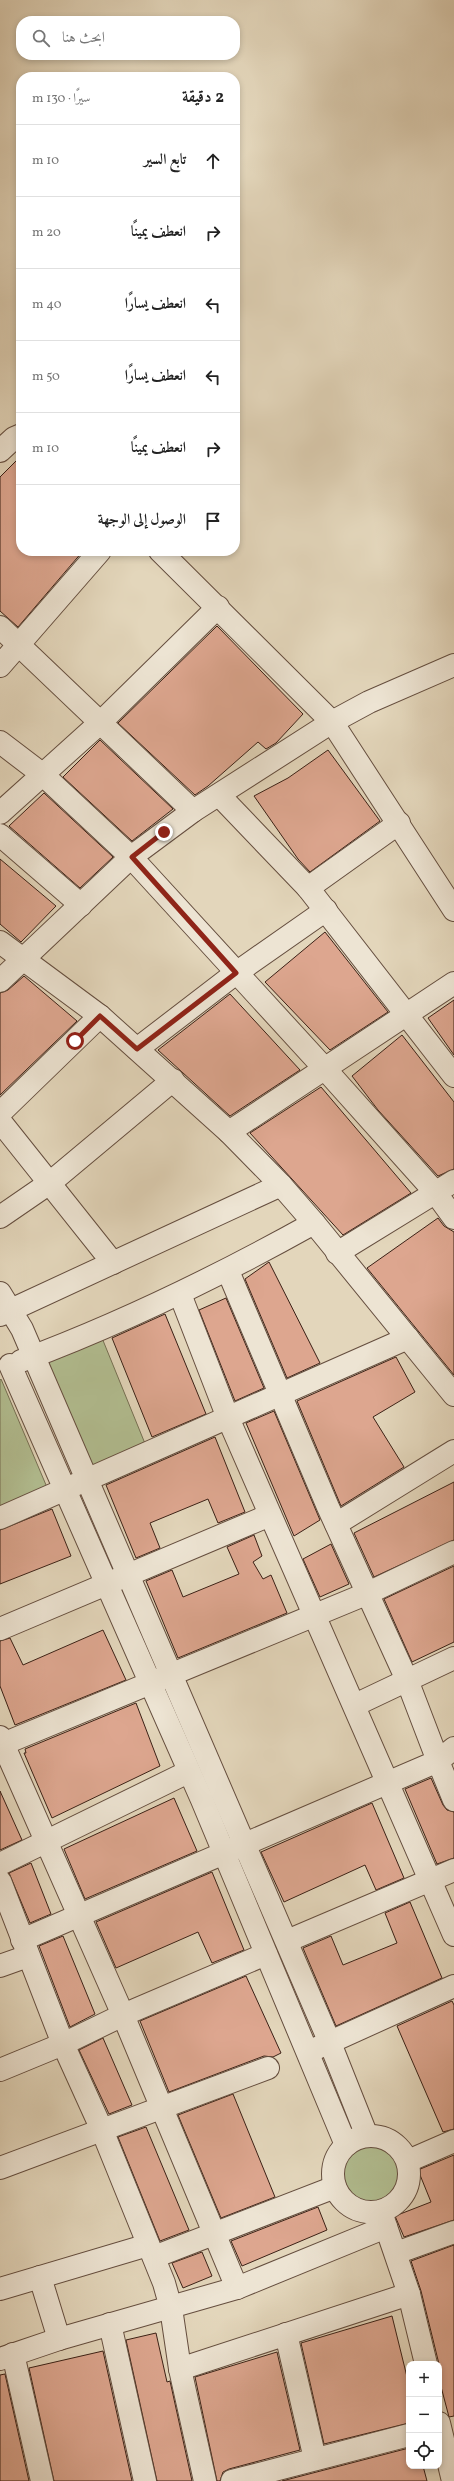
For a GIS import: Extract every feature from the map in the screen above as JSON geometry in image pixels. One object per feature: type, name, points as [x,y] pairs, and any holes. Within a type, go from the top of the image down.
[{"type":"street","points":[[0,451],[16,437]]},
{"type":"street","points":[[0,666],[20,645],[96,556]]},
{"type":"street","points":[[165,556],[332,722],[399,823],[454,910]]},
{"type":"street","points":[[0,813],[101,722],[218,607]]},
{"type":"street","points":[[0,627],[193,810]]},
{"type":"street","points":[[0,981],[132,857],[193,810],[219,795],[332,722],[376,699],[454,665]]},
{"type":"street","points":[[0,742],[42,774],[132,857],[435,1192],[454,1218]]},
{"type":"street","points":[[219,795],[308,888],[454,1076]]},
{"type":"street","points":[[308,888],[399,823]]},
{"type":"street","points":[[0,835],[81,905]]},
{"type":"street","points":[[137,1049],[236,973],[326,910]]},
{"type":"street","points":[[0,942],[100,1016],[173,1080],[229,1132],[281,1185],[314,1223],[337,1253],[454,1394]]},
{"type":"street","points":[[229,1132],[454,983]]},
{"type":"street","points":[[0,1113],[100,1016]]},
{"type":"street","points":[[0,1217],[50,1182],[173,1080]]},
{"type":"street","points":[[0,1121],[113,1263]]},
{"type":"street","points":[[337,1253],[454,1181]]},
{"type":"street","points":[[281,1185],[113,1263],[4,1306],[34,1356],[287,1941],[368,2136]]},
{"type":"street","points":[[314,1223],[228,1271],[180,1294],[5,1368],[64,1490],[107,1584],[224,1853],[346,2145]]},
{"type":"street","points":[[228,1271],[366,1594],[407,1680],[446,1755],[454,1800]]},
{"type":"street","points":[[180,1294],[228,1418],[454,1935]]},
{"type":"street","points":[[0,1518],[408,1338]]},
{"type":"street","points":[[336,1524],[454,1451]]},
{"type":"street","points":[[0,1629],[270,1515]]},
{"type":"street","points":[[236,2288],[123,2015],[78,1915],[47,1841],[1,1741],[172,1675],[366,1594],[454,1552]]},
{"type":"street","points":[[354,1705],[454,1658]]},
{"type":"street","points":[[0,1966],[25,1948],[78,1915],[387,1784],[446,1755]]},
{"type":"street","points":[[0,1864],[188,1772]]},
{"type":"street","points":[[287,1941],[431,1882],[454,1870]]},
{"type":"street","points":[[0,1881],[63,2044],[102,2130],[151,2251],[171,2308],[180,2369],[205,2481]]},
{"type":"street","points":[[0,2070],[63,2044],[123,2015],[266,1954]]},
{"type":"street","points":[[307,2052],[330,2043],[454,1986]]},
{"type":"street","points":[[0,2168],[268,2068]]},
{"type":"street","points":[[42,2481],[6,2357],[59,2338],[171,2308],[236,2288],[384,2219],[391,2207],[405,2192],[410,2171],[408,2161],[402,2150],[392,2141],[380,2137],[368,2136],[346,2145],[334,2165],[333,2176],[335,2187],[343,2199],[354,2208],[384,2219],[408,2294],[425,2361]]},
{"type":"street","points":[[408,2161],[454,2141]]},
{"type":"street","points":[[0,2289],[40,2277],[151,2251],[214,2233],[335,2187]]},
{"type":"street","points":[[396,2253],[454,2232]]},
{"type":"street","points":[[40,2277],[59,2338]]},
{"type":"street","points":[[180,2369],[408,2294]]},
{"type":"street","points":[[110,2324],[145,2481]]},
{"type":"street","points":[[286,2334],[315,2459]]},
{"type":"street","points":[[443,2425],[453,2481]]},
{"type":"street","points":[[232,2481],[406,2436]]},
{"type":"green space","points":[[102,1338],[146,1446],[87,1470],[41,1365]]},
{"type":"green space","points":[[1,1379],[49,1492],[0,1512],[0,1380]]},
{"type":"green space","points":[[365,2144],[377,2144],[393,2153],[400,2163],[402,2175],[400,2187],[393,2197],[377,2206],[365,2206],[354,2201],[345,2192],[340,2181],[340,2169],[345,2158],[354,2149]]},
{"type":"building","points":[[16,461],[16,556],[79,556],[18,627],[0,611],[0,477]]},
{"type":"building","points":[[217,626],[303,714],[276,743],[266,749],[258,742],[208,786],[195,795],[118,723]]},
{"type":"building","points":[[100,740],[173,809],[132,841],[63,777]]},
{"type":"building","points":[[328,750],[380,821],[310,872],[298,859],[254,796],[288,778]]},
{"type":"building","points":[[44,793],[113,857],[80,888],[9,826]]},
{"type":"building","points":[[0,859],[56,906],[21,942],[0,924]]},
{"type":"building","points":[[325,932],[388,1012],[330,1050],[265,982]]},
{"type":"building","points":[[24,976],[77,1021],[0,1095],[0,993],[8,990]]},
{"type":"building","points":[[230,994],[300,1070],[230,1116],[158,1050]]},
{"type":"building","points":[[454,1000],[454,1055],[428,1018]]},
{"type":"building","points":[[402,1035],[454,1102],[454,1169],[438,1176],[378,1110],[352,1076]]},
{"type":"building","points":[[321,1087],[411,1193],[343,1235],[250,1133]]},
{"type":"building","points":[[438,1218],[444,1226],[454,1232],[454,1375],[367,1268]]},
{"type":"building","points":[[269,1262],[320,1363],[287,1378],[245,1279]]},
{"type":"building","points":[[226,1298],[264,1388],[235,1401],[199,1310]]},
{"type":"building","points":[[165,1314],[206,1414],[152,1437],[112,1338]]},
{"type":"building","points":[[396,1357],[415,1392],[373,1417],[404,1467],[341,1506],[297,1401]]},
{"type":"building","points":[[274,1411],[320,1520],[294,1536],[246,1423]]},
{"type":"building","points":[[215,1437],[245,1512],[218,1523],[208,1499],[150,1523],[160,1548],[136,1558],[106,1485]]},
{"type":"building","points":[[454,1482],[454,1540],[374,1577],[354,1533]]},
{"type":"building","points":[[52,1509],[71,1556],[0,1584],[0,1530]]},
{"type":"building","points":[[254,1535],[262,1556],[253,1562],[263,1579],[271,1575],[287,1613],[178,1658],[146,1581],[172,1570],[183,1597],[239,1574],[227,1547]]},
{"type":"building","points":[[331,1544],[349,1584],[320,1597],[303,1559]]},
{"type":"building","points":[[454,1566],[454,1642],[412,1662],[384,1599]]},
{"type":"building","points":[[103,1630],[126,1680],[15,1725],[0,1686],[0,1641],[10,1638],[23,1665]]},
{"type":"building","points":[[136,1703],[160,1766],[52,1818],[24,1753],[26,1753],[25,1749]]},
{"type":"building","points":[[431,1778],[443,1805],[447,1810],[454,1812],[454,1858],[437,1864],[405,1789]]},
{"type":"building","points":[[0,1791],[22,1840],[0,1850]]},
{"type":"building","points":[[174,1798],[197,1851],[85,1899],[64,1849]]},
{"type":"building","points":[[372,1803],[404,1878],[376,1890],[365,1865],[284,1902],[261,1852]]},
{"type":"building","points":[[31,1863],[51,1914],[30,1923],[9,1873]]},
{"type":"building","points":[[212,1872],[244,1950],[212,1963],[198,1932],[116,1968],[96,1922]]},
{"type":"building","points":[[410,1902],[442,1978],[336,2026],[303,1948],[331,1936],[343,1965],[397,1943],[385,1913]]},
{"type":"building","points":[[63,1936],[95,2014],[70,2027],[39,1946]]},
{"type":"building","points":[[246,1976],[281,2053],[273,2057],[264,2056],[169,2092],[140,2021]]},
{"type":"building","points":[[452,2001],[454,2005],[454,2129],[443,2132],[397,2026]]},
{"type":"building","points":[[103,2038],[132,2105],[109,2114],[79,2050]]},
{"type":"building","points":[[233,2094],[275,2197],[221,2218],[178,2115]]},
{"type":"building","points":[[146,2127],[189,2230],[160,2241],[118,2137]]},
{"type":"building","points":[[454,2155],[454,2220],[404,2237],[395,2216],[431,2202],[418,2170]]},
{"type":"building","points":[[318,2207],[327,2230],[242,2266],[231,2241]]},
{"type":"building","points":[[454,2245],[454,2416],[449,2417],[442,2390],[442,2361],[438,2361],[421,2291],[411,2261]]},
{"type":"building","points":[[202,2252],[212,2276],[183,2288],[172,2263]]},
{"type":"building","points":[[392,2316],[406,2373],[406,2424],[324,2444],[301,2343]]},
{"type":"building","points":[[156,2333],[167,2382],[170,2381],[192,2481],[157,2481],[126,2340]]},
{"type":"building","points":[[103,2351],[132,2481],[54,2481],[29,2368]]},
{"type":"building","points":[[277,2352],[300,2450],[229,2469],[223,2472],[220,2481],[217,2481],[195,2377]]},
{"type":"building","points":[[5,2374],[29,2481],[0,2481],[0,2375]]},
{"type":"building","points":[[406,2449],[406,2469],[424,2469],[427,2481],[282,2481]]},
{"type":"route","points":[[75,1041],[100,1016],[137,1049],[236,973],[132,857],[164,832]]}]
